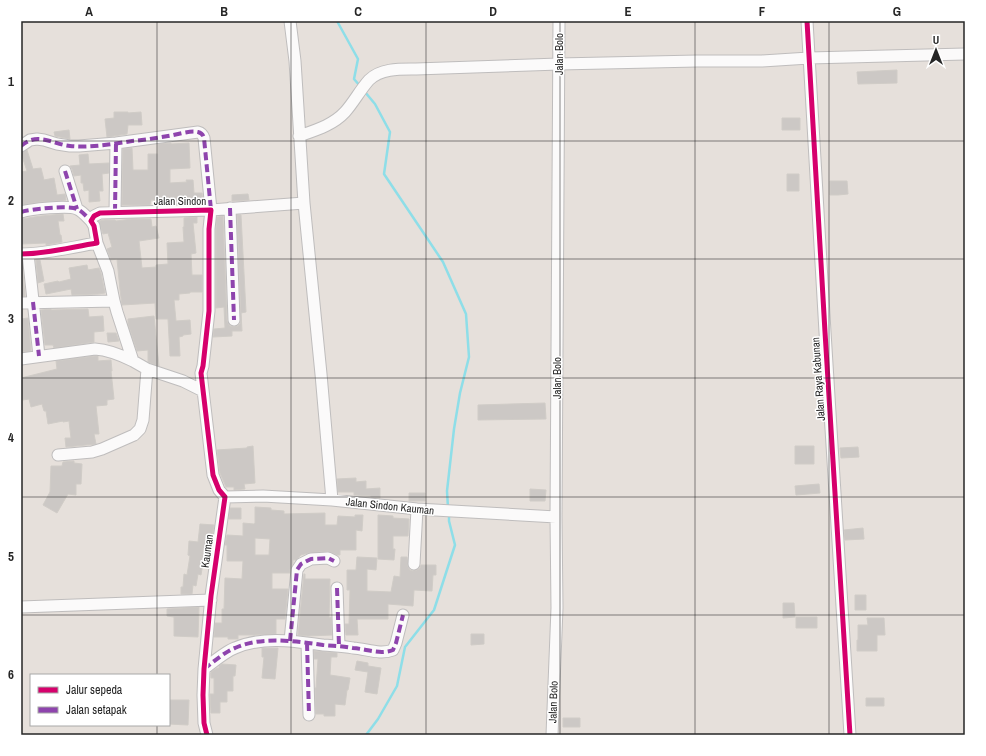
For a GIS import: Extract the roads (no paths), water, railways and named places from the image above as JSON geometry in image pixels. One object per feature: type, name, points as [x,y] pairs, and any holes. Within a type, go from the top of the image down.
[{"type":"street","points":[[290,21],[295,61],[304,203],[332,500]]},
{"type":"street","name":"Jalan Bolo","points":[[552,735],[557,608],[556,517],[560,64],[559,21]]},
{"type":"street","name":"Jalan Raya Kabunan","points":[[807,21],[824,332],[850,735]]},
{"type":"street","points":[[299,136],[328,125],[345,112],[370,79],[390,70],[560,64],[762,61],[810,58],[965,54]]},
{"type":"street","points":[[21,146],[30,140],[37,139],[70,146],[79,146],[116,143],[194,132],[201,133],[204,138],[212,210],[304,203]]},
{"type":"street","points":[[115,212],[116,143]]},
{"type":"street","points":[[64,171],[77,208],[91,221],[94,226],[97,243],[108,271],[117,312],[133,361]]},
{"type":"street","points":[[21,212],[47,208],[77,208]]},
{"type":"street","points":[[230,208],[234,320]]},
{"type":"street","name":"Jalan Sindon","points":[[91,221],[96,214],[100,213],[212,210],[210,224],[209,311],[202,373]]},
{"type":"street","points":[[39,356],[33,302],[25,254],[97,243]]},
{"type":"street","points":[[21,303],[114,301]]},
{"type":"street","points":[[21,359],[95,349],[104,350],[124,356],[147,369],[183,381],[203,391]]},
{"type":"street","points":[[58,455],[92,452],[134,435],[140,429],[143,420],[147,369]]},
{"type":"street","points":[[183,381],[202,373],[213,475],[219,490],[225,498]]},
{"type":"street","name":"Jalan Sindon Kauman","points":[[225,498],[263,496],[332,500],[418,510],[556,517]]},
{"type":"street","name":"Kauman","points":[[207,735],[204,723],[204,668],[211,600],[225,498]]},
{"type":"street","points":[[414,564],[418,510]]},
{"type":"street","points":[[290,641],[297,570],[301,564],[311,559],[328,558],[334,561]]},
{"type":"street","points":[[337,588],[340,646]]},
{"type":"street","points":[[21,608],[211,600]]},
{"type":"street","points":[[204,668],[234,648],[254,642],[275,640],[340,646],[373,652],[387,652],[392,650],[396,643],[403,614]]},
{"type":"street","points":[[307,643],[309,715]]},
{"type":"waterway","points":[[337,21],[358,59],[354,79],[360,86]]},
{"type":"waterway","points":[[365,92],[375,104],[390,132],[384,174],[443,262],[466,314],[469,357],[460,393],[454,429],[447,491],[448,508]]},
{"type":"waterway","points":[[366,735],[378,719],[397,686],[405,647],[434,610],[455,545],[449,521],[449,513]]}]
